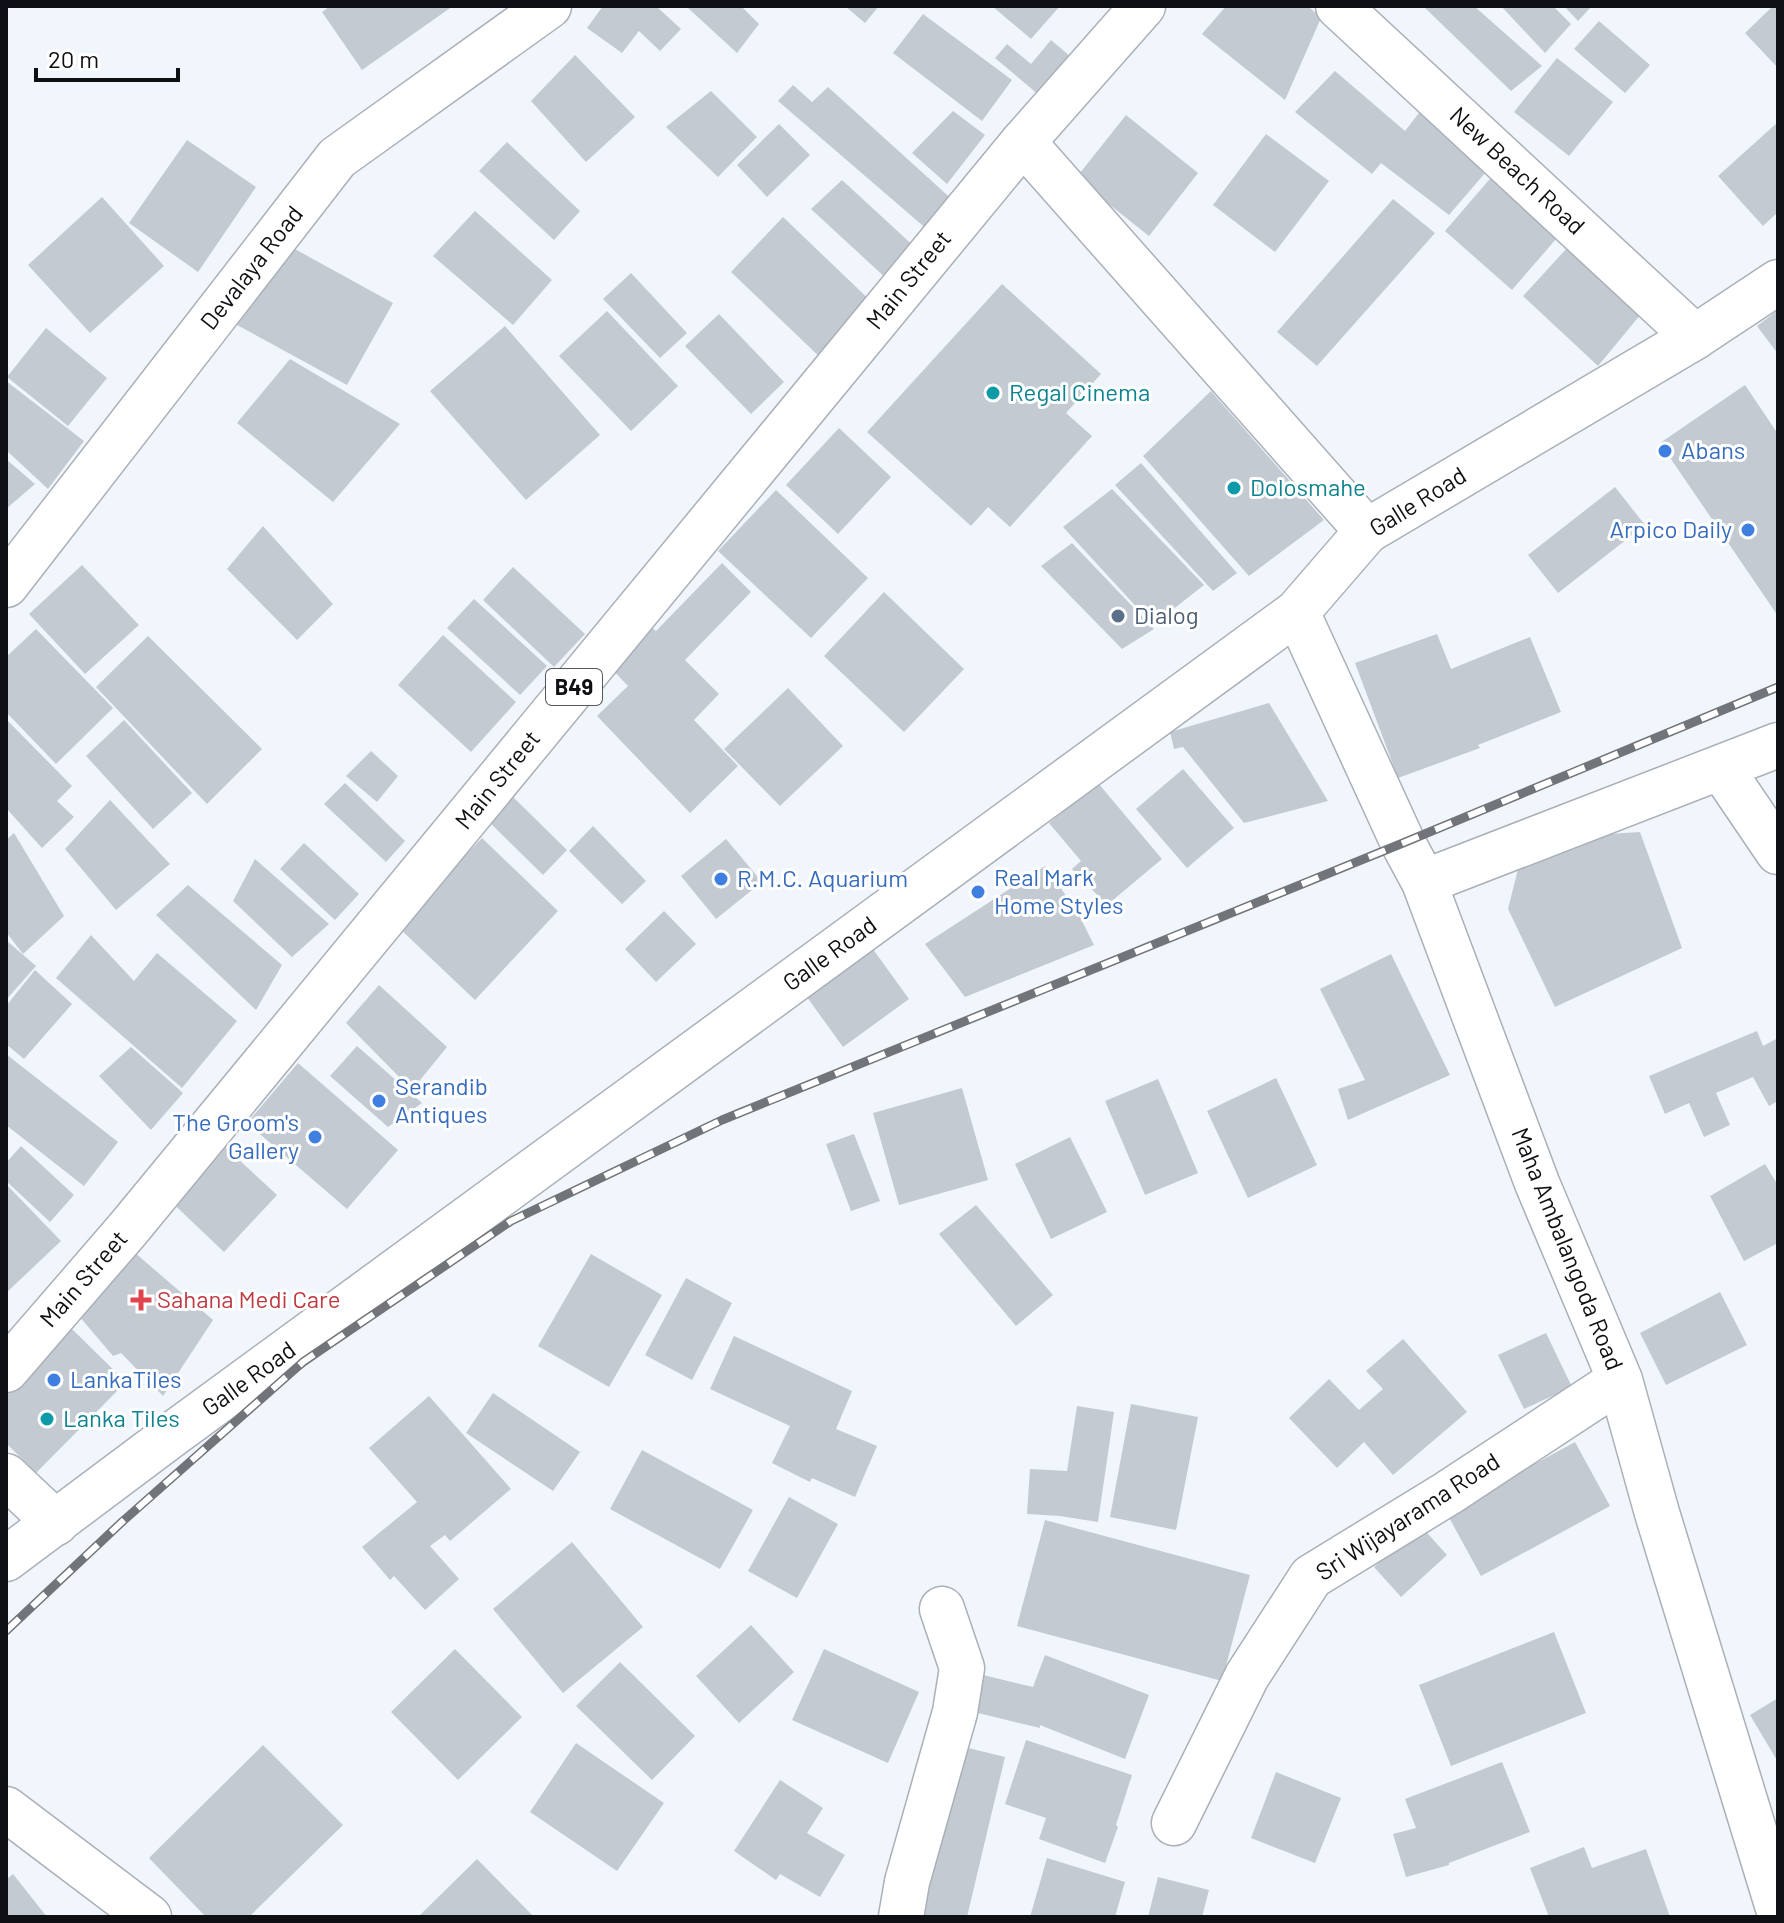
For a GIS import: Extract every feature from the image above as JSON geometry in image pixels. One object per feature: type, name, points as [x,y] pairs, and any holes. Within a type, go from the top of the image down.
[{"type":"main road","name":"Devalaya Road","points":[[6,585],[337,158],[549,6]]},
{"type":"main road","name":"Main Street","points":[[6,1370],[128,1229],[1023,142],[1143,6]]},
{"type":"main road","name":"New Beach Road","points":[[1338,6],[1695,337]]},
{"type":"main road","points":[[1023,142],[1367,531]]},
{"type":"main road","name":"Galle Road","points":[[6,1559],[1297,612],[1367,531],[1695,337],[1778,282]]},
{"type":"main road","name":"Maha Ambalangoda Road","points":[[1297,612],[1403,843],[1424,882],[1537,1183],[1620,1380],[1657,1513],[1778,1908]]},
{"type":"main road","points":[[1424,882],[1778,745]]},
{"type":"main road","points":[[1721,768],[1778,852]]},
{"type":"main road","name":"Sri Wijayarama Road","points":[[1174,1823],[1247,1676],[1311,1577],[1448,1493],[1620,1380]]},
{"type":"main road","points":[[6,1476],[56,1523]]},
{"type":"main road","points":[[901,1917],[907,1882],[955,1712],[962,1668],[942,1609]]},
{"type":"main road","points":[[6,1809],[149,1917]]},
{"type":"building","points":[[330,6],[453,6],[362,70],[322,12]]},
{"type":"building","points":[[603,6],[656,6],[681,29],[660,51],[639,31],[622,53],[587,28]]},
{"type":"building","points":[[689,6],[741,6],[759,24],[737,53]]},
{"type":"building","points":[[845,6],[879,6],[865,23]]},
{"type":"building","points":[[992,6],[1060,6],[1031,39]]},
{"type":"building","points":[[1226,6],[1308,6],[1321,18],[1285,100],[1202,34]]},
{"type":"building","points":[[1423,6],[1474,6],[1542,66],[1511,91]]},
{"type":"building","points":[[1501,6],[1553,6],[1571,24],[1545,53]]},
{"type":"building","points":[[1564,6],[1592,6],[1578,21]]},
{"type":"building","points":[[1773,6],[1778,6],[1778,68],[1745,33]]},
{"type":"building","points":[[923,14],[1012,80],[982,121],[893,53]]},
{"type":"building","points":[[1599,21],[1650,65],[1625,93],[1574,49]]},
{"type":"building","points":[[1051,40],[1077,62],[1045,100],[995,58],[1007,44],[1031,64]]},
{"type":"building","points":[[575,55],[635,117],[586,162],[531,101]]},
{"type":"building","points":[[1557,58],[1613,102],[1569,156],[1514,112]]},
{"type":"building","points":[[1335,71],[1405,131],[1432,96],[1497,159],[1449,215],[1381,163],[1372,174],[1295,112]]},
{"type":"building","points":[[793,85],[812,102],[828,87],[956,203],[929,231],[778,101]]},
{"type":"building","points":[[711,91],[757,137],[718,177],[666,127]]},
{"type":"building","points":[[953,111],[985,135],[947,184],[912,153]]},
{"type":"building","points":[[1126,115],[1198,173],[1149,236],[1076,178]]},
{"type":"building","points":[[1778,122],[1778,212],[1763,226],[1718,176]]},
{"type":"building","points":[[779,124],[810,155],[767,197],[737,165]]},
{"type":"building","points":[[1266,134],[1329,181],[1275,252],[1213,205]]},
{"type":"building","points":[[187,140],[256,187],[198,272],[129,223]]},
{"type":"building","points":[[507,142],[580,211],[554,240],[479,171]]},
{"type":"building","points":[[1501,166],[1569,224],[1512,290],[1445,231]]},
{"type":"building","points":[[842,180],[918,250],[889,281],[811,209]]},
{"type":"building","points":[[102,197],[164,266],[90,333],[28,265]]},
{"type":"building","points":[[1393,199],[1435,233],[1317,366],[1277,332]]},
{"type":"building","points":[[475,211],[552,280],[513,325],[433,256]]},
{"type":"building","points":[[783,217],[877,307],[825,362],[731,272]]},
{"type":"building","points":[[1579,235],[1651,302],[1598,366],[1523,296]]},
{"type":"building","points":[[282,242],[393,303],[347,385],[237,325]]},
{"type":"building","points":[[631,273],[687,333],[660,358],[603,299]]},
{"type":"building","name":"Regal Cinema","points":[[1002,284],[1101,374],[1066,413],[1092,436],[1010,527],[988,507],[971,526],[867,432]]},
{"type":"building","points":[[1778,310],[1778,354],[1757,326]]},
{"type":"building","points":[[607,311],[678,386],[631,431],[559,356]]},
{"type":"building","points":[[719,314],[784,382],[751,414],[685,346]]},
{"type":"building","points":[[505,326],[600,435],[526,500],[430,391]]},
{"type":"building","points":[[46,328],[107,378],[68,426],[7,377]]},
{"type":"building","points":[[290,359],[400,424],[333,502],[237,423]]},
{"type":"building","points":[[6,381],[84,441],[48,489],[6,450]]},
{"type":"building","name":"Arpico Daily","points":[[1745,385],[1778,434],[1778,616],[1660,443]]},
{"type":"building","name":"Dolosmahe","points":[[1211,391],[1324,520],[1249,576],[1143,456]]},
{"type":"building","points":[[839,428],[891,477],[838,534],[786,485]]},
{"type":"building","points":[[6,459],[35,484],[6,509]]},
{"type":"building","points":[[1141,463],[1237,573],[1213,591],[1115,485]]},
{"type":"building","points":[[1615,487],[1645,525],[1558,593],[1528,555]]},
{"type":"building","points":[[1112,489],[1204,585],[1153,625],[1063,527]]},
{"type":"building","points":[[776,490],[868,578],[811,638],[718,551]]},
{"type":"building","points":[[263,526],[333,604],[297,640],[227,569]]},
{"type":"building","points":[[1072,543],[1154,629],[1122,649],[1041,566]]},
{"type":"building","points":[[722,563],[751,592],[685,660],[719,694],[694,720],[738,766],[690,813],[597,716],[628,686],[605,662],[645,621],[656,631]]},
{"type":"building","points":[[82,565],[139,625],[85,674],[29,614]]},
{"type":"building","points":[[513,567],[585,634],[554,667],[483,600]]},
{"type":"building","points":[[884,592],[964,669],[904,732],[824,656]]},
{"type":"building","points":[[474,599],[547,666],[520,695],[447,628]]},
{"type":"building","points":[[36,629],[113,708],[56,764],[6,712],[6,657]]},
{"type":"building","points":[[1437,634],[1451,669],[1530,637],[1561,712],[1478,745],[1480,748],[1398,778],[1355,663]]},
{"type":"building","points":[[443,635],[516,702],[471,752],[398,685]]},
{"type":"building","points":[[148,636],[262,749],[207,804],[96,687]]},
{"type":"building","points":[[788,688],[843,746],[780,806],[724,749]]},
{"type":"building","points":[[1269,703],[1328,801],[1244,823],[1183,747],[1174,749],[1170,732]]},
{"type":"building","points":[[6,719],[72,786],[57,801],[74,817],[42,848],[6,808]]},
{"type":"building","points":[[124,720],[192,793],[153,829],[86,756]]},
{"type":"building","points":[[371,751],[398,776],[377,802],[346,776]]},
{"type":"building","points":[[1183,769],[1234,828],[1187,868],[1136,809]]},
{"type":"building","points":[[345,783],[405,841],[386,862],[324,804]]},
{"type":"building","points":[[1098,783],[1162,859],[1107,905],[1072,869],[1081,861],[1049,823]]},
{"type":"building","points":[[510,794],[567,850],[543,875],[486,819]]},
{"type":"building","points":[[110,800],[170,864],[116,910],[65,849]]},
{"type":"building","points":[[593,826],[646,881],[622,904],[569,851]]},
{"type":"building","points":[[1640,832],[1682,948],[1555,1007],[1508,909],[1518,869],[1576,836]]},
{"type":"building","points":[[14,833],[64,916],[23,954],[6,932],[6,840]]},
{"type":"building","points":[[482,838],[558,911],[475,1000],[398,927]]},
{"type":"building","name":"R.M.C. Aquarium","points":[[726,839],[762,882],[716,919],[681,876]]},
{"type":"building","points":[[304,843],[359,894],[335,920],[280,869]]},
{"type":"building","points":[[255,859],[329,924],[292,957],[233,901]]},
{"type":"building","points":[[1045,866],[1077,911],[1094,945],[965,997],[925,944]]},
{"type":"building","points":[[188,885],[282,965],[256,1010],[156,915]]},
{"type":"building","points":[[664,911],[696,944],[656,982],[625,949]]},
{"type":"building","points":[[91,935],[134,981],[157,953],[237,1021],[182,1088],[56,978]]},
{"type":"building","points":[[6,940],[36,966],[6,1000]]},
{"type":"building","points":[[870,945],[909,999],[843,1047],[804,993]]},
{"type":"building","points":[[1391,954],[1450,1075],[1348,1120],[1338,1089],[1365,1080],[1320,989]]},
{"type":"building","points":[[35,970],[72,1004],[24,1059],[6,1044],[6,1006]]},
{"type":"building","points":[[379,985],[447,1047],[412,1090],[346,1023]]},
{"type":"building","points":[[1757,1031],[1763,1046],[1778,1038],[1778,1101],[1769,1106],[1753,1077],[1716,1093],[1730,1125],[1704,1137],[1689,1103],[1665,1114],[1649,1076]]},
{"type":"building","points":[[357,1046],[422,1103],[388,1127],[330,1076]]},
{"type":"building","points":[[131,1047],[183,1093],[151,1130],[99,1076]]},
{"type":"building","points":[[6,1054],[118,1142],[84,1186],[6,1125]]},
{"type":"building","points":[[298,1063],[398,1150],[347,1209],[247,1123]]},
{"type":"building","points":[[1276,1078],[1317,1165],[1248,1198],[1207,1111]]},
{"type":"building","points":[[1158,1079],[1198,1173],[1145,1195],[1105,1101]]},
{"type":"building","points":[[962,1088],[988,1180],[899,1205],[873,1113]]},
{"type":"building","points":[[209,1132],[277,1195],[224,1252],[162,1193]]},
{"type":"building","points":[[854,1134],[880,1201],[851,1211],[826,1144]]},
{"type":"building","points":[[1070,1137],[1107,1212],[1051,1239],[1015,1164]]},
{"type":"building","points":[[21,1146],[74,1195],[50,1222],[6,1181],[6,1163]]},
{"type":"building","points":[[1765,1164],[1778,1181],[1778,1243],[1744,1261],[1710,1196]]},
{"type":"building","points":[[6,1184],[61,1241],[6,1293]]},
{"type":"building","points":[[976,1205],[1053,1295],[1016,1326],[939,1234]]},
{"type":"building","points":[[134,1252],[213,1320],[163,1396],[121,1353],[113,1356],[79,1316]]},
{"type":"building","points":[[591,1254],[662,1295],[609,1387],[538,1346]]},
{"type":"building","points":[[686,1278],[732,1303],[692,1380],[645,1355]]},
{"type":"building","points":[[1720,1292],[1747,1345],[1666,1385],[1640,1333]]},
{"type":"building","name":"Lanka Tiles","points":[[72,1329],[126,1382],[36,1473],[6,1443],[6,1396]]},
{"type":"building","points":[[1546,1333],[1572,1387],[1524,1409],[1498,1355]]},
{"type":"building","points":[[734,1336],[852,1391],[836,1429],[877,1446],[855,1497],[812,1478],[810,1482],[772,1463],[790,1426],[710,1389]]},
{"type":"building","points":[[1403,1339],[1467,1412],[1393,1475],[1364,1442],[1337,1468],[1289,1418],[1329,1379],[1359,1410],[1383,1389],[1366,1371]]},
{"type":"building","points":[[493,1393],[580,1452],[553,1491],[466,1433]]},
{"type":"building","points":[[429,1396],[511,1489],[450,1541],[445,1535],[430,1546],[459,1579],[425,1610],[394,1576],[390,1580],[362,1547],[417,1502],[369,1448]]},
{"type":"building","points":[[1131,1404],[1198,1417],[1176,1530],[1110,1517]]},
{"type":"building","points":[[1077,1406],[1114,1412],[1098,1522],[1027,1514],[1030,1469],[1067,1471]]},
{"type":"building","points":[[1575,1442],[1610,1506],[1481,1576],[1446,1512]]},
{"type":"building","points":[[642,1450],[753,1510],[720,1569],[610,1509]]},
{"type":"building","points":[[789,1497],[838,1524],[797,1598],[748,1571]]},
{"type":"building","points":[[1045,1520],[1250,1575],[1222,1681],[1017,1626]]},
{"type":"building","points":[[1420,1525],[1447,1555],[1401,1597],[1374,1567]]},
{"type":"building","points":[[572,1542],[643,1627],[563,1693],[493,1609]]},
{"type":"building","points":[[751,1625],[794,1672],[739,1723],[696,1676]]},
{"type":"building","points":[[1554,1632],[1586,1713],[1451,1766],[1419,1685]]},
{"type":"building","points":[[455,1649],[522,1717],[458,1780],[391,1712]]},
{"type":"building","points":[[824,1649],[919,1692],[888,1763],[792,1720]]},
{"type":"building","points":[[1045,1655],[1149,1695],[1125,1759],[1040,1725],[1040,1728],[974,1712],[983,1675],[1033,1687]]},
{"type":"building","points":[[620,1662],[695,1736],[652,1780],[576,1706]]},
{"type":"building","points":[[1778,1698],[1778,1762],[1750,1715]]},
{"type":"building","points":[[1026,1740],[1132,1775],[1105,1863],[1039,1839],[1046,1818],[1005,1804]]},
{"type":"building","points":[[576,1743],[664,1803],[617,1871],[530,1812]]},
{"type":"building","points":[[263,1745],[343,1825],[249,1917],[206,1917],[149,1858]]},
{"type":"building","points":[[960,1746],[1005,1757],[967,1917],[920,1917]]},
{"type":"building","points":[[1502,1762],[1530,1832],[1449,1865],[1406,1877],[1393,1834],[1416,1828],[1405,1799]]},
{"type":"building","points":[[1276,1772],[1341,1798],[1315,1863],[1251,1838]]},
{"type":"building","points":[[780,1780],[823,1808],[807,1833],[845,1855],[820,1897],[780,1874],[776,1880],[734,1851]]},
{"type":"building","points":[[1584,1847],[1592,1868],[1646,1849],[1670,1917],[1549,1917],[1530,1868]]},
{"type":"building","points":[[1047,1858],[1125,1882],[1115,1917],[1030,1917]]},
{"type":"building","points":[[477,1859],[534,1917],[418,1917]]},
{"type":"building","points":[[13,1874],[47,1917],[6,1917],[6,1880]]},
{"type":"building","points":[[1158,1877],[1209,1890],[1202,1917],[1148,1917]]},
{"type":"railway","points":[[6,1631],[123,1521],[303,1362],[511,1221],[722,1120],[1778,687]]},
{"type":"place","name":"Regal Cinema","points":[[993,393]]},
{"type":"place","name":"Abans","points":[[1665,451]]},
{"type":"place","name":"Dolosmahe","points":[[1234,488]]},
{"type":"place","name":"Arpico Daily","points":[[1748,530]]},
{"type":"place","name":"Dialog","points":[[1118,616]]},
{"type":"place","name":"R.M.C. Aquarium","points":[[721,879]]},
{"type":"place","name":"Real Mark Home Styles","points":[[978,892]]},
{"type":"place","name":"Serandib Antiques","points":[[379,1101]]},
{"type":"place","name":"The Groom's Gallery","points":[[315,1137]]},
{"type":"place","name":"Sahana Medi Care","points":[[141,1300]]},
{"type":"place","name":"LankaTiles","points":[[54,1380]]},
{"type":"place","name":"Lanka Tiles","points":[[47,1419]]}]
